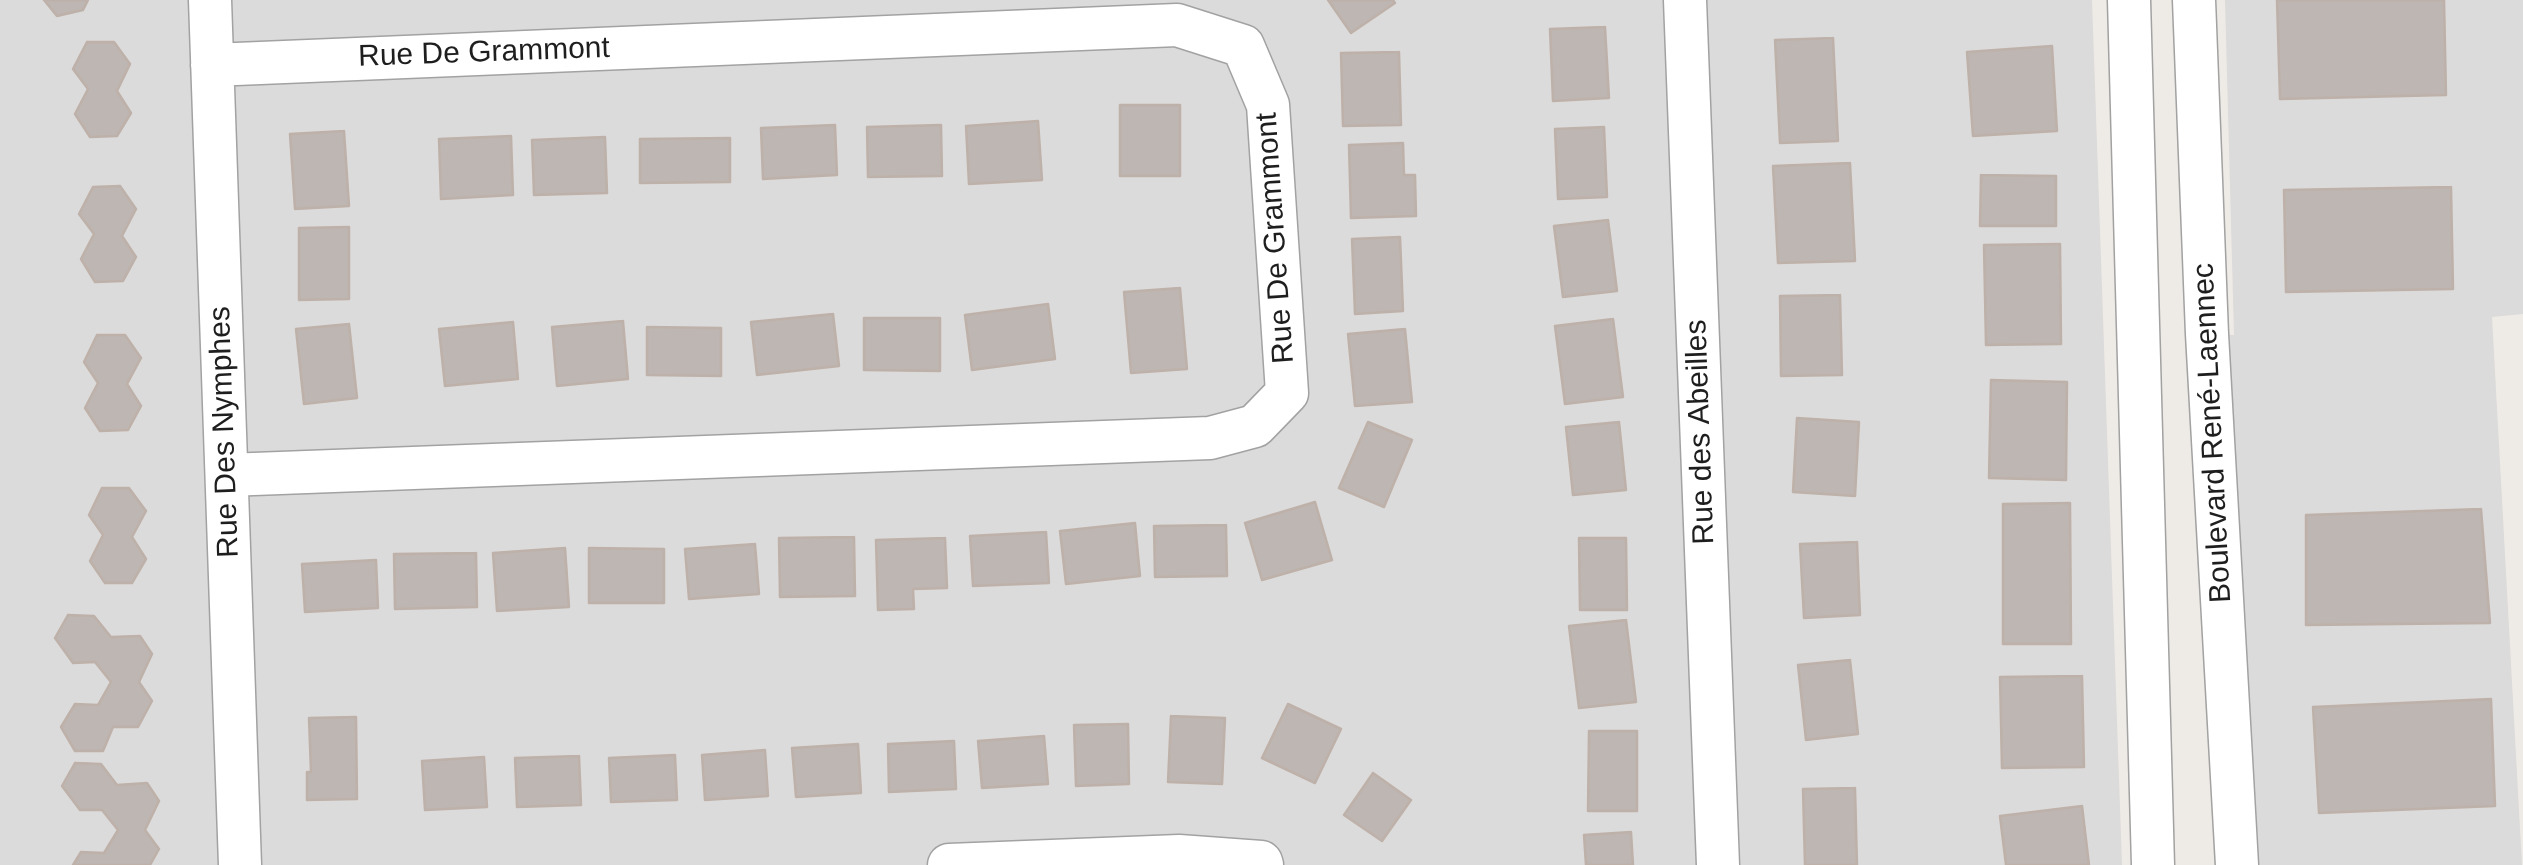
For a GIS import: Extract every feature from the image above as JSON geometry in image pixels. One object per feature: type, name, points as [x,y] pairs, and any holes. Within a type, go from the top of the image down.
[{"type":"street","name":"Rue Des Nymphes","points":[[210,0],[240,865]]},
{"type":"street","name":"Rue des Abeilles","points":[[1684,0],[1718,865]]},
{"type":"street","points":[[2129,0],[2153,865]]},
{"type":"street","name":"Boulevard René-Laennec","points":[[2194,0],[2207,334],[2237,865]]},
{"type":"street","name":"Rue De Grammont","points":[[212,64],[1177,25],[1244,46],[1268,105],[1287,393],[1255,426],[1210,438],[227,475]]},
{"type":"street","points":[[948,865],[1179,856],[1262,865]]},
{"type":"shaded area","points":[[0,0],[2092,0],[2122,865],[0,865]]},
{"type":"shaded area","points":[[2225,0],[2523,0],[2523,314],[2492,317],[2522,865],[2230,865],[2207,334],[2234,335]]},
{"type":"building","points":[[44,0],[88,0],[83,10],[57,16]]},
{"type":"building","points":[[1328,0],[1393,0],[1395,3],[1351,33]]},
{"type":"building","points":[[2277,0],[2444,0],[2446,95],[2280,99]]},
{"type":"building","points":[[1605,27],[1609,98],[1553,101],[1550,29]]},
{"type":"building","points":[[1833,38],[1838,141],[1780,143],[1775,40]]},
{"type":"building","points":[[87,42],[114,42],[130,64],[117,91],[131,113],[117,136],[90,137],[75,114],[88,89],[73,69]]},
{"type":"building","points":[[2052,46],[2057,131],[1973,136],[1967,52]]},
{"type":"building","points":[[1399,52],[1401,125],[1343,126],[1341,53]]},
{"type":"building","points":[[1120,105],[1180,105],[1180,176],[1120,176]]},
{"type":"building","points":[[1038,121],[1042,180],[969,184],[966,126]]},
{"type":"building","points":[[835,125],[837,175],[763,179],[761,128]]},
{"type":"building","points":[[941,125],[942,176],[868,177],[867,127]]},
{"type":"building","points":[[1604,127],[1607,197],[1558,199],[1555,129]]},
{"type":"building","points":[[344,131],[349,206],[295,209],[290,134]]},
{"type":"building","points":[[511,136],[513,195],[441,199],[439,139]]},
{"type":"building","points":[[605,137],[607,193],[534,195],[532,140]]},
{"type":"building","points":[[730,138],[730,182],[640,183],[640,139]]},
{"type":"building","points":[[1403,143],[1404,175],[1415,175],[1416,216],[1351,218],[1349,145]]},
{"type":"building","points":[[1850,163],[1855,261],[1778,263],[1773,166]]},
{"type":"building","points":[[1981,175],[2056,176],[2056,226],[1980,226]]},
{"type":"building","points":[[120,186],[136,209],[122,236],[136,257],[123,281],[95,282],[81,259],[94,234],[79,214],[93,187]]},
{"type":"building","points":[[2451,187],[2453,289],[2286,292],[2284,190]]},
{"type":"building","points":[[1608,220],[1617,291],[1563,297],[1554,226]]},
{"type":"building","points":[[349,227],[349,299],[299,300],[299,228]]},
{"type":"building","points":[[1400,237],[1403,311],[1355,314],[1352,239]]},
{"type":"building","points":[[2060,244],[2061,344],[1986,345],[1984,245]]},
{"type":"building","points":[[1180,288],[1187,369],[1131,373],[1124,292]]},
{"type":"building","points":[[1840,295],[1842,375],[1781,376],[1780,296]]},
{"type":"building","points":[[1048,304],[1055,359],[972,370],[965,315]]},
{"type":"building","points":[[833,314],[839,366],[757,375],[751,322]]},
{"type":"building","points":[[864,318],[940,318],[940,371],[864,370]]},
{"type":"building","points":[[1613,319],[1623,397],[1565,404],[1555,326]]},
{"type":"building","points":[[623,321],[628,379],[557,386],[552,327]]},
{"type":"building","points":[[513,322],[518,379],[445,386],[439,329]]},
{"type":"building","points":[[349,324],[357,398],[304,404],[296,329]]},
{"type":"building","points":[[647,327],[721,328],[721,376],[647,375]]},
{"type":"building","points":[[1405,329],[1412,402],[1355,406],[1348,334]]},
{"type":"building","points":[[97,335],[125,335],[141,358],[127,384],[141,406],[128,430],[100,431],[85,408],[98,383],[84,362]]},
{"type":"building","points":[[1991,380],[2067,382],[2066,480],[1989,478]]},
{"type":"building","points":[[1797,418],[1859,422],[1855,496],[1793,492]]},
{"type":"building","points":[[1368,422],[1412,440],[1384,507],[1339,488]]},
{"type":"building","points":[[1619,422],[1626,490],[1573,495],[1566,427]]},
{"type":"building","points":[[102,488],[129,488],[146,511],[132,537],[146,559],[132,583],[105,583],[90,561],[103,535],[89,515]]},
{"type":"building","points":[[1315,502],[1332,560],[1262,580],[1245,523]]},
{"type":"building","points":[[2070,503],[2071,644],[2003,644],[2003,504]]},
{"type":"building","points":[[2481,509],[2490,623],[2306,625],[2306,515]]},
{"type":"building","points":[[1135,523],[1140,576],[1066,584],[1060,531]]},
{"type":"building","points":[[1226,525],[1227,576],[1155,577],[1154,526]]},
{"type":"building","points":[[1046,532],[1049,583],[973,586],[970,536]]},
{"type":"building","points":[[854,537],[855,596],[780,597],[779,538]]},
{"type":"building","points":[[945,538],[947,588],[913,589],[914,609],[878,610],[876,540]]},
{"type":"building","points":[[1579,538],[1626,538],[1627,610],[1580,610]]},
{"type":"building","points":[[1857,542],[1860,615],[1804,618],[1800,544]]},
{"type":"building","points":[[755,544],[759,594],[689,599],[685,549]]},
{"type":"building","points":[[565,548],[569,607],[497,611],[493,553]]},
{"type":"building","points":[[589,548],[664,549],[664,603],[589,603]]},
{"type":"building","points":[[476,553],[477,607],[395,609],[394,554]]},
{"type":"building","points":[[376,560],[378,608],[305,612],[302,564]]},
{"type":"building","points":[[68,615],[94,616],[111,637],[140,636],[152,654],[139,682],[152,701],[138,727],[113,727],[103,751],[75,751],[61,727],[75,704],[98,705],[111,682],[95,662],[73,663],[55,638]]},
{"type":"building","points":[[1626,620],[1636,702],[1579,708],[1569,626]]},
{"type":"building","points":[[1850,660],[1858,734],[1806,740],[1798,665]]},
{"type":"building","points":[[2082,676],[2084,767],[2002,768],[2000,677]]},
{"type":"building","points":[[2491,699],[2495,806],[2319,813],[2313,707]]},
{"type":"building","points":[[1288,704],[1341,729],[1315,783],[1262,758]]},
{"type":"building","points":[[1171,716],[1225,718],[1222,784],[1168,782]]},
{"type":"building","points":[[356,717],[357,799],[307,800],[307,772],[311,772],[309,718]]},
{"type":"building","points":[[1128,724],[1129,784],[1076,786],[1074,725]]},
{"type":"building","points":[[1589,731],[1637,731],[1637,811],[1588,811]]},
{"type":"building","points":[[1044,736],[1048,784],[982,788],[978,741]]},
{"type":"building","points":[[954,741],[956,789],[889,792],[888,744]]},
{"type":"building","points":[[858,744],[861,793],[796,797],[792,748]]},
{"type":"building","points":[[765,750],[768,796],[705,800],[702,755]]},
{"type":"building","points":[[675,755],[677,800],[611,802],[609,758]]},
{"type":"building","points":[[579,756],[581,805],[517,807],[515,758]]},
{"type":"building","points":[[484,757],[487,807],[425,810],[422,761]]},
{"type":"building","points":[[75,763],[101,764],[117,785],[147,783],[159,801],[145,830],[159,849],[150,865],[73,865],[81,852],[104,853],[118,830],[102,810],[80,810],[62,786]]},
{"type":"building","points":[[1373,773],[1411,800],[1382,841],[1344,815]]},
{"type":"building","points":[[1855,788],[1857,865],[1805,865],[1803,789]]},
{"type":"building","points":[[2082,806],[2089,865],[2006,865],[2000,816]]},
{"type":"building","points":[[1631,832],[1633,865],[1586,865],[1584,835]]}]
